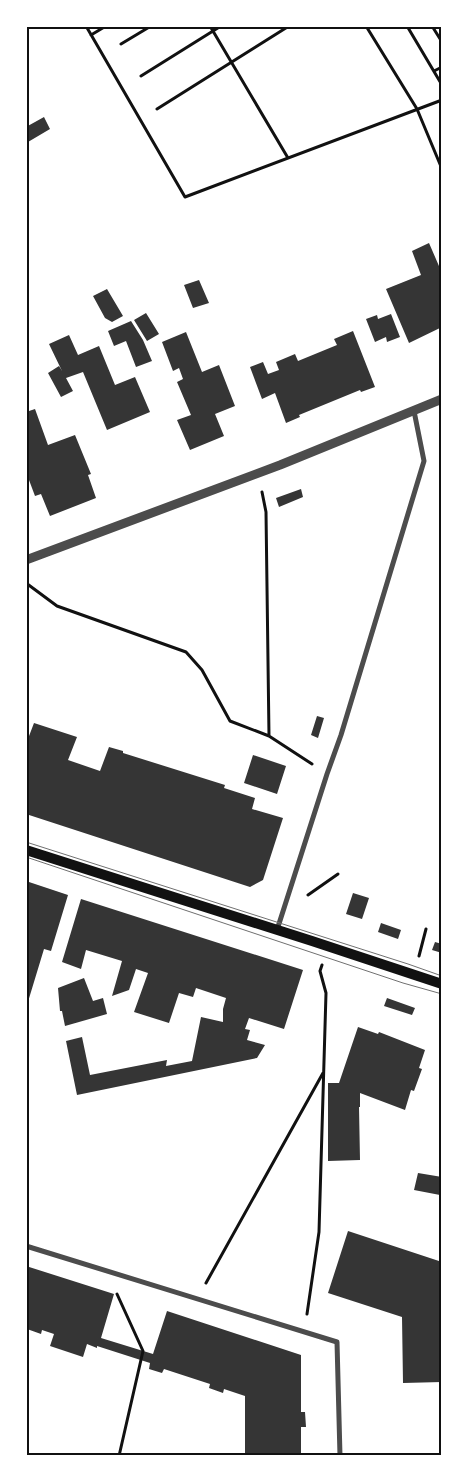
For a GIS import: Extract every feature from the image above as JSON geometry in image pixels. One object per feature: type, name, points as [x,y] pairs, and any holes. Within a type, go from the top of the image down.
[{"type":"main road","points":[[26,850],[330,946],[442,984]]},
{"type":"street","points":[[26,560],[257,474],[442,399]]},
{"type":"street","points":[[278,930],[341,735],[424,461],[414,410]]},
{"type":"street","points":[[26,1246],[336,1342],[340,1456]]},
{"type":"path","points":[[86,26],[185,197],[442,100]]},
{"type":"path","points":[[91,35],[106,26]]},
{"type":"path","points":[[121,44],[151,26]]},
{"type":"path","points":[[210,26],[288,158]]},
{"type":"path","points":[[141,76],[221,26]]},
{"type":"path","points":[[157,109],[289,26]]},
{"type":"path","points":[[366,26],[417,109],[442,169]]},
{"type":"path","points":[[407,26],[442,85]]},
{"type":"path","points":[[432,26],[442,42]]},
{"type":"path","points":[[434,71],[442,67]]},
{"type":"path","points":[[257,474],[266,512],[269,736]]},
{"type":"path","points":[[26,582],[56,606],[186,652],[202,670],[230,721],[269,736],[327,774]]},
{"type":"path","points":[[425,934],[426,929]]},
{"type":"path","points":[[304,1332],[319,1232],[326,993],[320,971],[330,946]]},
{"type":"path","points":[[197,1299],[324,1072]]},
{"type":"path","points":[[106,1270],[143,1351],[119,1456]]},
{"type":"building","points":[[44,117],[50,129],[28,142],[26,127]]},
{"type":"building","points":[[429,243],[442,273],[442,327],[409,343],[386,289],[421,275],[412,251]]},
{"type":"building","points":[[199,280],[209,303],[193,308],[184,285]]},
{"type":"building","points":[[107,289],[123,316],[112,322],[105,318],[93,296]]},
{"type":"building","points":[[146,313],[159,334],[147,341],[134,320]]},
{"type":"building","points":[[391,314],[400,337],[387,342],[386,337],[375,342],[366,319],[377,315],[378,319]]},
{"type":"building","points":[[131,321],[143,340],[152,361],[136,367],[126,341],[114,346],[108,331]]},
{"type":"building","points":[[353,331],[375,387],[361,392],[360,390],[299,415],[300,417],[286,423],[275,393],[262,399],[250,367],[263,362],[268,374],[279,370],[276,362],[295,354],[298,361],[337,345],[334,339]]},
{"type":"building","points":[[186,332],[202,372],[219,365],[235,406],[215,414],[224,436],[190,450],[177,420],[191,415],[177,382],[183,379],[179,368],[173,371],[162,342]]},
{"type":"building","points":[[69,335],[78,355],[99,346],[115,385],[135,377],[150,412],[107,430],[83,372],[66,378],[73,391],[61,397],[48,373],[59,366],[62,371],[49,344]]},
{"type":"building","points":[[35,409],[48,445],[75,435],[91,474],[88,475],[96,498],[50,516],[41,494],[35,496],[26,472],[26,412]]},
{"type":"building","points":[[301,489],[303,497],[279,507],[276,498]]},
{"type":"building","points":[[317,716],[324,718],[318,738],[311,735]]},
{"type":"building","points":[[34,723],[77,737],[68,760],[100,771],[109,747],[225,785],[224,788],[255,798],[252,809],[283,818],[263,880],[250,887],[26,814],[26,744]]},
{"type":"building","points":[[253,755],[286,766],[277,794],[244,783]]},
{"type":"building","points":[[26,881],[68,895],[51,951],[44,949],[27,1005]]},
{"type":"building","points":[[353,893],[369,898],[362,919],[346,914]]},
{"type":"building","points":[[81,899],[303,970],[284,1029],[249,1018],[245,1029],[250,1030],[247,1040],[265,1045],[257,1058],[77,1095],[66,1041],[82,1037],[90,1075],[167,1060],[166,1066],[192,1061],[201,1017],[223,1022],[223,1009],[226,998],[196,988],[193,997],[179,993],[169,1023],[134,1012],[148,973],[136,969],[129,990],[112,996],[122,961],[86,950],[81,969],[62,962]]},
{"type":"building","points":[[381,923],[401,930],[398,939],[378,932]]},
{"type":"building","points":[[435,942],[442,944],[442,953],[432,950]]},
{"type":"building","points":[[84,978],[93,1001],[103,998],[107,1014],[65,1026],[62,1011],[60,1011],[58,988]]},
{"type":"building","points":[[387,998],[415,1008],[412,1015],[384,1006]]},
{"type":"building","points":[[358,1027],[378,1034],[379,1032],[425,1050],[419,1068],[422,1069],[414,1091],[411,1090],[405,1110],[360,1093],[360,1160],[328,1161],[328,1083],[339,1083]]},
{"type":"building","points":[[418,1173],[442,1177],[440,1195],[414,1190]]},
{"type":"building","points":[[348,1231],[442,1262],[442,1382],[403,1383],[402,1317],[328,1293]]},
{"type":"building","points":[[26,1266],[114,1294],[101,1338],[153,1354],[167,1311],[301,1355],[301,1412],[305,1412],[306,1427],[301,1427],[301,1456],[245,1456],[245,1396],[224,1389],[223,1393],[209,1388],[210,1384],[164,1369],[162,1373],[149,1369],[150,1363],[97,1346],[97,1348],[87,1344],[83,1357],[50,1346],[54,1334],[42,1330],[41,1334],[27,1329]]},
{"type":"tram line","points":[[26,842],[442,976]]},
{"type":"tram line","points":[[26,857],[403,983],[442,994]]}]
